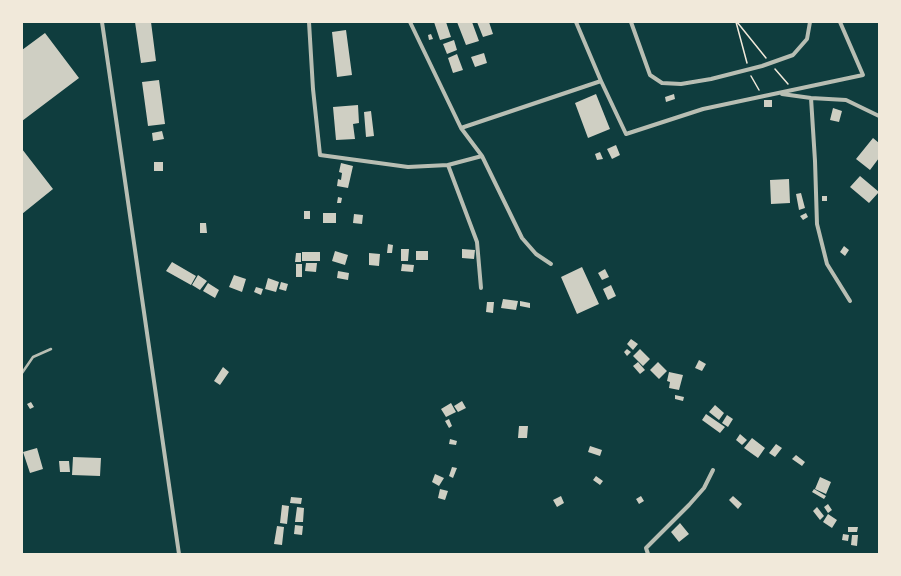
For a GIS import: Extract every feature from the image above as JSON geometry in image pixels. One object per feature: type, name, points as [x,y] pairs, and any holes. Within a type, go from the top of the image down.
[{"type":"street","points":[[102,22],[179,554]]},
{"type":"street","points":[[309,22],[313,89],[320,155],[408,167],[448,165],[482,156]]},
{"type":"street","points":[[410,22],[461,128],[482,156],[522,238],[536,254],[551,264]]},
{"type":"street","points":[[576,22],[601,81],[626,134],[703,109],[863,75],[840,22]]},
{"type":"street","points":[[630,22],[650,75],[662,83],[681,84],[711,79],[770,63],[793,55],[807,39],[810,22]]},
{"type":"street","points":[[461,128],[601,81]]},
{"type":"street","points":[[778,93],[811,98],[846,100],[879,116]]},
{"type":"street","points":[[811,98],[817,224],[827,264],[850,301]]},
{"type":"street","points":[[448,165],[477,242],[480,288]]},
{"type":"street","points":[[648,554],[646,548],[704,488],[713,470]]},
{"type":"lane","points":[[22,373],[33,357],[51,349]]},
{"type":"path","points":[[737,22],[751,77],[764,96]]},
{"type":"path","points":[[737,22],[794,90]]},
{"type":"building","points":[[135,22],[151,22],[156,61],[141,63]]},
{"type":"building","points":[[434,22],[446,22],[451,37],[440,40]]},
{"type":"building","points":[[457,22],[472,22],[479,41],[466,45]]},
{"type":"building","points":[[477,22],[489,22],[493,34],[483,37]]},
{"type":"building","points":[[346,30],[352,75],[337,77],[332,32]]},
{"type":"building","points":[[45,33],[79,78],[22,121],[22,50]]},
{"type":"building","points":[[431,34],[433,39],[429,40],[428,35]]},
{"type":"building","points":[[454,40],[457,50],[447,54],[443,44]]},
{"type":"building","points":[[484,53],[487,63],[475,67],[471,57]]},
{"type":"building","points":[[457,54],[463,70],[453,73],[448,58]]},
{"type":"building","points":[[159,80],[165,124],[148,126],[142,82]]},
{"type":"building","points":[[596,94],[610,129],[588,138],[575,103]]},
{"type":"building","points":[[674,94],[675,99],[666,102],[665,97]]},
{"type":"building","points":[[764,100],[772,100],[772,107],[764,107]]},
{"type":"building","points":[[358,105],[359,123],[353,124],[355,139],[336,140],[333,107]]},
{"type":"building","points":[[833,108],[842,111],[839,122],[830,120]]},
{"type":"building","points":[[371,111],[374,136],[366,137],[364,112]]},
{"type":"building","points":[[162,131],[164,139],[153,141],[152,133]]},
{"type":"building","points":[[873,138],[879,143],[879,158],[870,170],[856,159]]},
{"type":"building","points":[[616,145],[620,155],[612,159],[607,149]]},
{"type":"building","points":[[22,149],[53,189],[22,214]]},
{"type":"building","points":[[600,152],[603,159],[597,160],[595,154]]},
{"type":"building","points":[[154,162],[163,162],[163,171],[154,171]]},
{"type":"building","points":[[341,163],[353,166],[348,188],[337,186],[338,179],[341,180],[342,173],[339,172]]},
{"type":"building","points":[[860,176],[879,192],[869,203],[850,187]]},
{"type":"building","points":[[789,179],[790,203],[771,204],[770,180]]},
{"type":"building","points":[[801,193],[805,208],[799,210],[796,194]]},
{"type":"building","points":[[822,196],[827,196],[827,201],[822,201]]},
{"type":"building","points":[[338,197],[342,198],[341,203],[337,203]]},
{"type":"building","points":[[304,211],[310,211],[310,219],[304,219]]},
{"type":"building","points":[[323,213],[336,213],[336,223],[323,223]]},
{"type":"building","points":[[806,213],[808,217],[803,220],[800,216]]},
{"type":"building","points":[[354,214],[363,215],[362,224],[353,223]]},
{"type":"building","points":[[200,223],[206,223],[207,233],[200,233]]},
{"type":"building","points":[[388,244],[393,245],[392,253],[387,253]]},
{"type":"building","points":[[844,246],[849,250],[845,256],[840,252]]},
{"type":"building","points":[[401,249],[409,249],[408,261],[401,261]]},
{"type":"building","points":[[462,249],[475,250],[474,259],[462,258]]},
{"type":"building","points":[[335,251],[348,255],[345,265],[332,261]]},
{"type":"building","points":[[416,251],[428,251],[428,260],[416,260]]},
{"type":"building","points":[[302,252],[320,252],[320,261],[302,261]]},
{"type":"building","points":[[296,253],[301,253],[301,262],[295,262]]},
{"type":"building","points":[[369,253],[380,254],[379,266],[369,265]]},
{"type":"building","points":[[172,262],[196,276],[191,285],[166,271]]},
{"type":"building","points":[[306,263],[317,263],[316,272],[305,271]]},
{"type":"building","points":[[296,264],[302,264],[302,277],[296,277]]},
{"type":"building","points":[[402,264],[414,265],[413,272],[401,271]]},
{"type":"building","points":[[582,267],[599,304],[577,314],[561,277]]},
{"type":"building","points":[[605,269],[609,277],[602,280],[598,273]]},
{"type":"building","points":[[338,271],[349,273],[348,280],[337,278]]},
{"type":"building","points":[[198,275],[207,281],[200,290],[192,285]]},
{"type":"building","points":[[234,275],[246,279],[242,292],[229,287]]},
{"type":"building","points":[[268,278],[279,282],[276,292],[265,289]]},
{"type":"building","points":[[281,282],[288,284],[286,291],[279,289]]},
{"type":"building","points":[[208,283],[219,290],[215,298],[203,291]]},
{"type":"building","points":[[611,285],[616,296],[608,300],[603,289]]},
{"type":"building","points":[[256,287],[263,289],[261,295],[254,292]]},
{"type":"building","points":[[503,299],[518,301],[516,310],[501,308]]},
{"type":"building","points":[[520,301],[530,303],[530,308],[520,306]]},
{"type":"building","points":[[487,302],[494,302],[493,313],[486,312]]},
{"type":"building","points":[[631,339],[638,344],[633,350],[627,344]]},
{"type":"building","points":[[627,349],[631,352],[627,356],[624,352]]},
{"type":"building","points":[[640,349],[650,359],[643,366],[633,356]]},
{"type":"building","points":[[699,360],[706,364],[702,371],[695,368]]},
{"type":"building","points":[[638,362],[645,370],[640,374],[633,366]]},
{"type":"building","points":[[658,362],[667,371],[659,379],[650,370]]},
{"type":"building","points":[[223,367],[229,372],[220,385],[214,381]]},
{"type":"building","points":[[669,372],[683,375],[679,390],[669,388],[670,382],[667,381]]},
{"type":"building","points":[[675,395],[684,397],[683,401],[675,399]]},
{"type":"building","points":[[462,401],[466,408],[458,412],[454,406]]},
{"type":"building","points":[[31,402],[34,407],[30,409],[27,404]]},
{"type":"building","points":[[451,403],[456,412],[446,417],[441,409]]},
{"type":"building","points":[[715,405],[724,413],[719,420],[709,412]]},
{"type":"building","points":[[706,414],[725,427],[720,433],[702,420]]},
{"type":"building","points":[[727,415],[733,419],[728,427],[722,423]]},
{"type":"building","points":[[449,419],[452,426],[449,428],[445,421]]},
{"type":"building","points":[[519,426],[528,426],[527,438],[518,438]]},
{"type":"building","points":[[740,434],[747,440],[742,445],[736,440]]},
{"type":"building","points":[[752,438],[765,448],[758,458],[744,448]]},
{"type":"building","points":[[450,439],[457,441],[456,445],[449,444]]},
{"type":"building","points":[[776,444],[782,448],[775,457],[769,453]]},
{"type":"building","points":[[590,446],[602,450],[600,456],[588,452]]},
{"type":"building","points":[[37,448],[43,469],[30,473],[23,452]]},
{"type":"building","points":[[796,455],[805,462],[802,466],[792,459]]},
{"type":"building","points":[[73,457],[101,458],[100,476],[72,475]]},
{"type":"building","points":[[59,461],[69,461],[70,472],[60,472]]},
{"type":"building","points":[[452,467],[457,468],[453,478],[449,476]]},
{"type":"building","points":[[435,474],[444,478],[439,486],[432,482]]},
{"type":"building","points":[[596,476],[603,481],[600,485],[593,480]]},
{"type":"building","points":[[820,477],[831,482],[826,494],[815,489]]},
{"type":"building","points":[[440,489],[448,491],[445,500],[438,498]]},
{"type":"building","points":[[814,489],[826,496],[824,499],[812,492]]},
{"type":"building","points":[[561,496],[564,503],[557,507],[553,500]]},
{"type":"building","points":[[641,496],[644,501],[639,504],[636,499]]},
{"type":"building","points":[[733,496],[742,504],[738,509],[729,500]]},
{"type":"building","points":[[291,497],[302,498],[301,504],[290,503]]},
{"type":"building","points":[[828,504],[832,510],[828,513],[824,507]]},
{"type":"building","points":[[282,505],[289,506],[287,524],[280,523]]},
{"type":"building","points":[[297,507],[304,508],[303,522],[295,522]]},
{"type":"building","points":[[817,507],[824,516],[820,520],[813,511]]},
{"type":"building","points":[[828,514],[837,520],[832,528],[823,522]]},
{"type":"building","points":[[680,523],[689,534],[679,542],[671,532]]},
{"type":"building","points":[[295,525],[303,526],[302,535],[294,534]]},
{"type":"building","points":[[277,526],[284,527],[282,545],[274,544]]},
{"type":"building","points":[[848,527],[858,527],[857,532],[848,532]]},
{"type":"building","points":[[843,534],[849,535],[848,541],[842,540]]},
{"type":"building","points":[[852,535],[858,535],[857,546],[851,545]]}]
